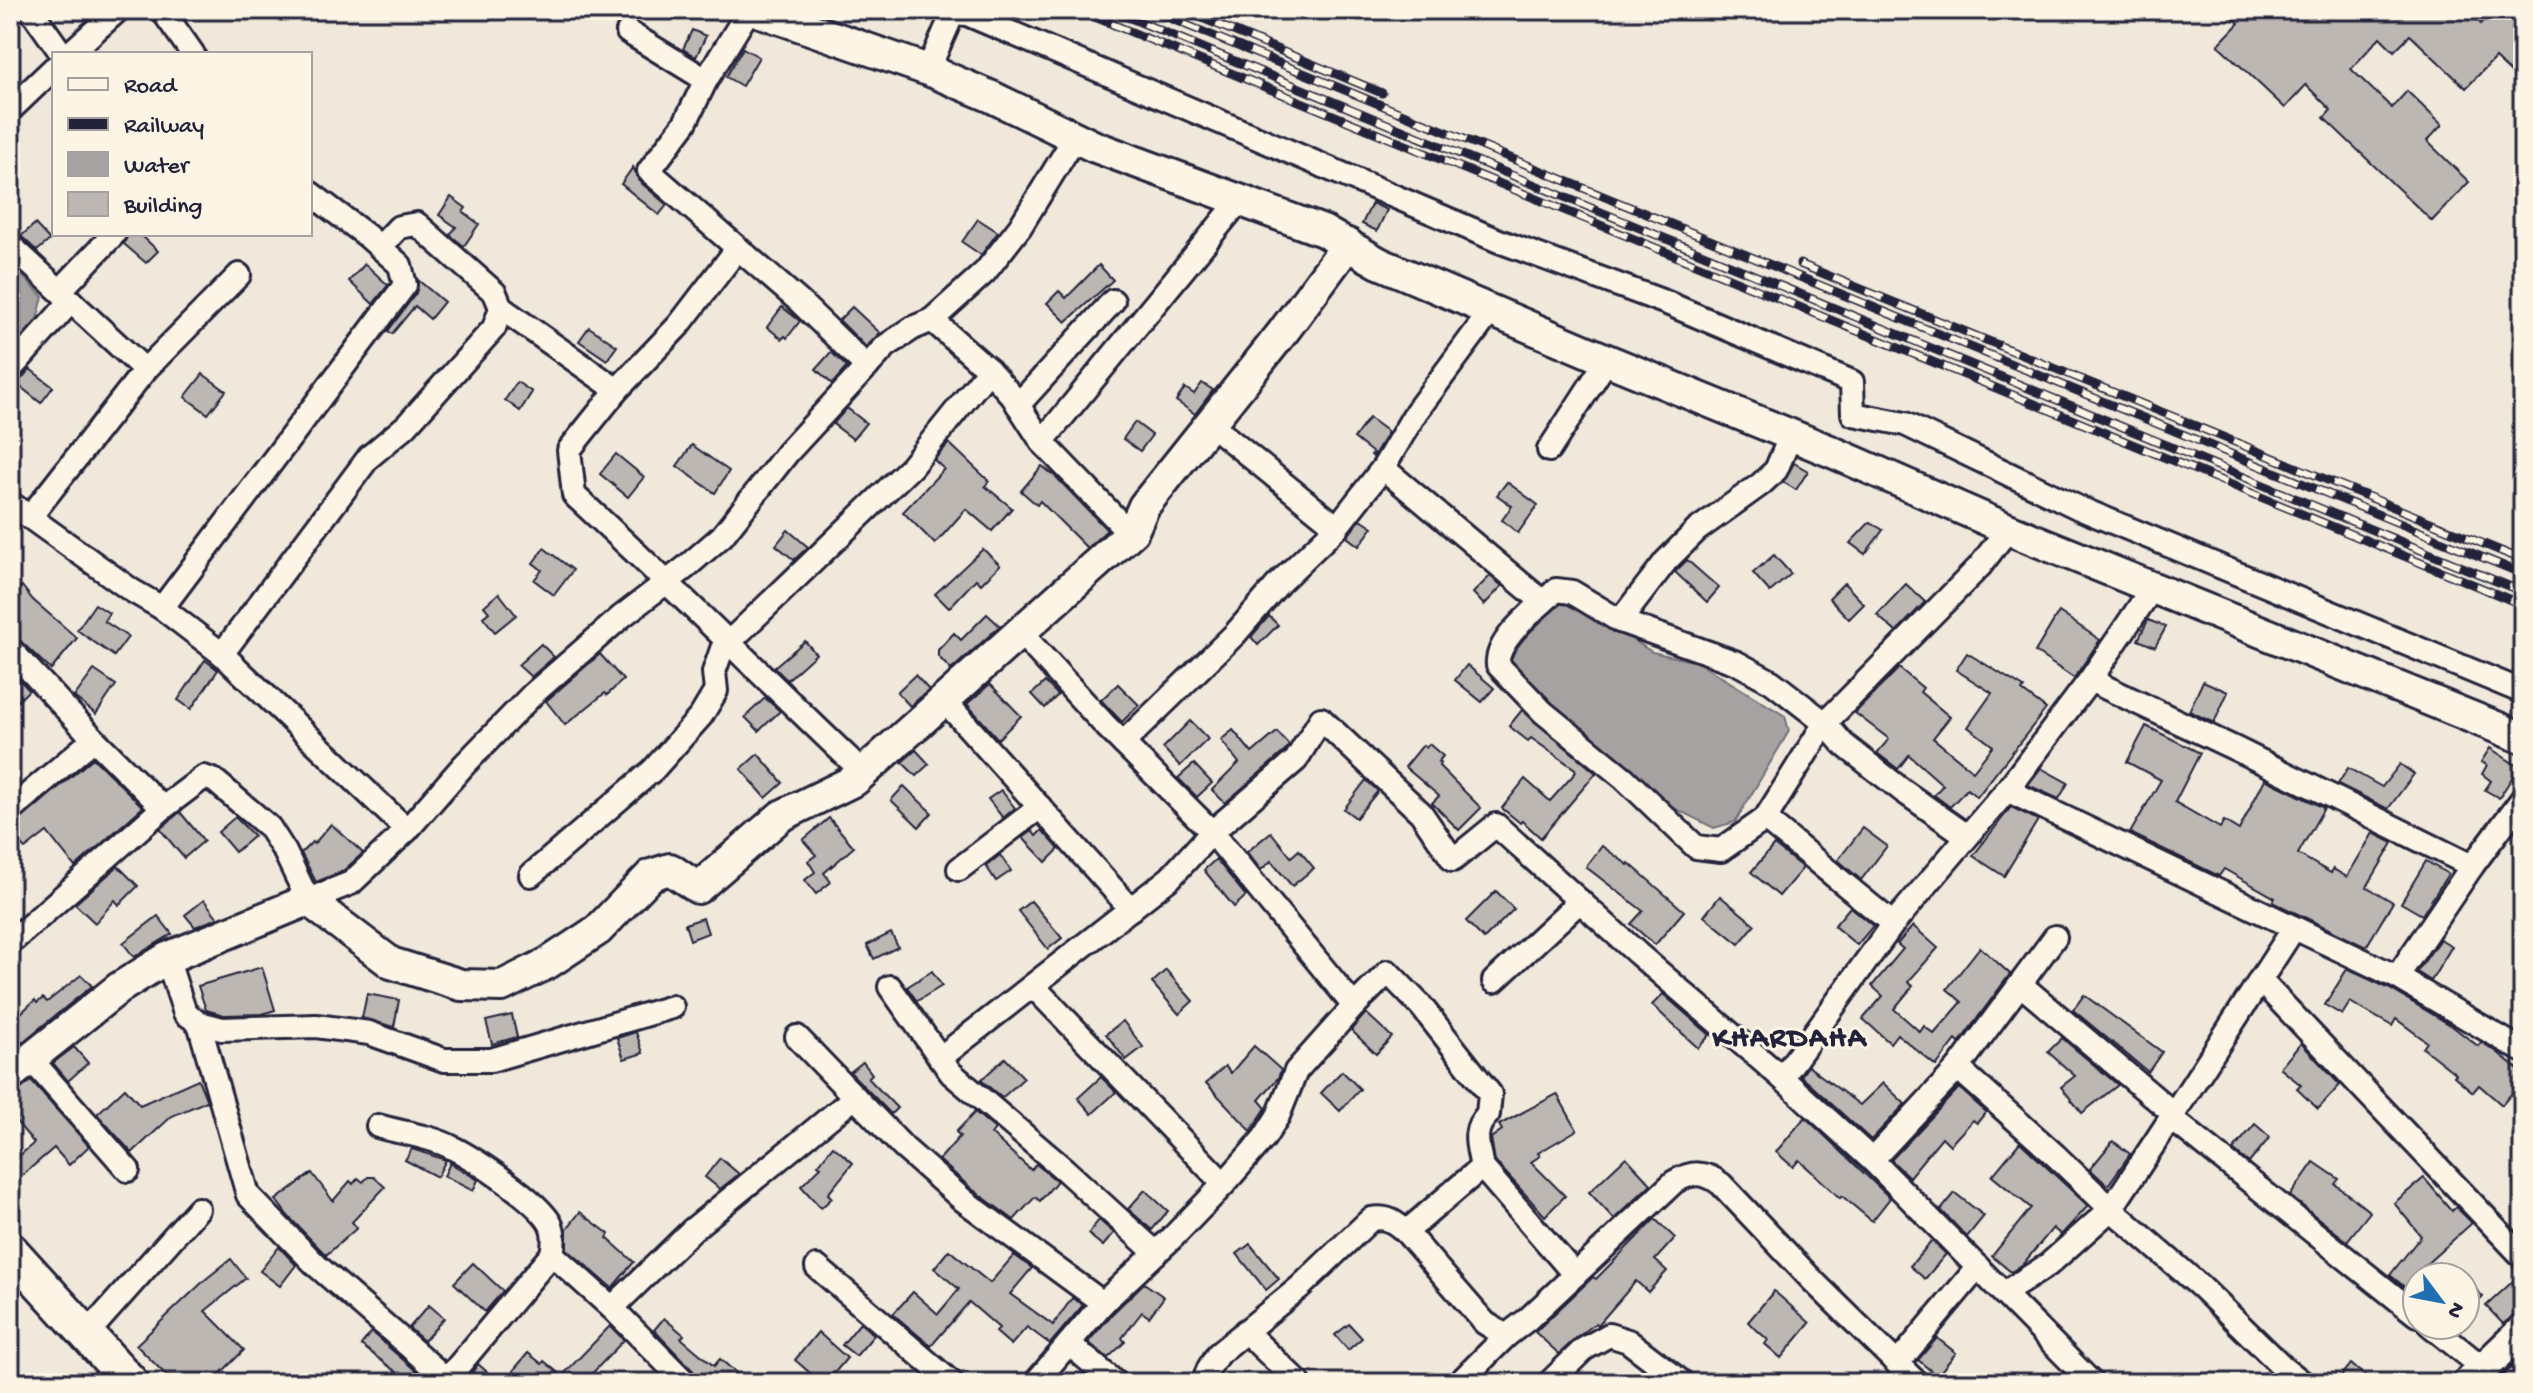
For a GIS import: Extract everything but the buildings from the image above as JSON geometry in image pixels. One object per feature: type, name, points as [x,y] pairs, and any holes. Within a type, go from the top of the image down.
[{"type":"main road","points":[[10,1250],[131,1383]]},
{"type":"street","points":[[31,10],[61,52]]},
{"type":"street","points":[[71,52],[118,10]]},
{"type":"street","points":[[162,10],[192,52]]},
{"type":"street","points":[[749,10],[706,80],[685,123],[649,171],[800,302],[867,367]]},
{"type":"street","points":[[755,10],[928,70],[1075,137],[1323,231],[1379,263],[1491,311],[2008,529],[2523,738]]},
{"type":"street","points":[[928,70],[953,13],[967,14],[1499,241],[1667,303],[1852,382],[1853,414],[1905,424],[2079,508],[2523,692]]},
{"type":"street","points":[[628,32],[706,80]]},
{"type":"street","points":[[10,110],[52,70]]},
{"type":"street","points":[[128,1170],[20,1067],[119,988],[167,958],[351,883],[407,830],[463,766],[533,694],[621,617],[722,536],[788,452],[886,346],[932,320],[985,272],[1020,227],[1075,137]]},
{"type":"street","points":[[162,608],[405,285],[400,265],[312,195]]},
{"type":"street","points":[[1042,442],[1240,200]]},
{"type":"street","points":[[380,247],[399,227],[417,224],[495,293],[501,308],[617,390]]},
{"type":"street","points":[[10,370],[112,236]]},
{"type":"street","points":[[10,943],[163,808],[204,777],[215,781],[269,827],[308,900],[391,963],[461,985],[502,986],[548,963],[598,930],[651,875],[670,869],[698,888],[781,816],[855,780],[1133,531],[1144,506],[1283,332],[1348,244]]},
{"type":"street","points":[[10,245],[145,370]]},
{"type":"street","points":[[737,249],[679,325],[617,390],[569,450],[574,495],[863,772]]},
{"type":"street","points":[[30,517],[145,370],[239,275]]},
{"type":"street","points":[[1018,405],[1113,301]]},
{"type":"street","points":[[222,654],[369,457],[406,426],[494,328],[501,308]]},
{"type":"street","points":[[1123,743],[1235,634],[1279,583],[1337,527],[1383,468],[1416,412],[1491,311]]},
{"type":"street","points":[[932,320],[989,370],[1018,405],[1042,442],[1119,522],[1133,531]]},
{"type":"street","points":[[1549,450],[1607,360]]},
{"type":"street","points":[[531,875],[653,770],[701,716],[716,691],[714,672],[722,649],[911,467],[989,370]]},
{"type":"street","points":[[1209,423],[1337,527]]},
{"type":"street","points":[[1620,621],[1666,561],[1697,530],[1776,470],[1791,435]]},
{"type":"street","points":[[1383,468],[1543,602]]},
{"type":"street","points":[[10,503],[131,590],[162,608],[222,654],[407,830]]},
{"type":"street","points":[[1967,836],[1843,744],[1825,723],[1772,682],[1737,663],[1620,621],[1572,592],[1556,590],[1504,641],[1497,657],[1498,665],[1543,712],[1624,778],[1696,847],[1721,850],[1765,819],[1825,723],[1980,566],[2008,529]]},
{"type":"street","points":[[1782,1078],[1893,924],[2007,790],[2090,680],[2153,587]]},
{"type":"street","points":[[1020,632],[1123,743],[1212,832],[1354,1006]]},
{"type":"street","points":[[11,651],[163,808]]},
{"type":"street","points":[[2090,680],[2472,866]]},
{"type":"street","points":[[944,700],[1131,909]]},
{"type":"street","points":[[940,1058],[1170,878],[1212,832],[1296,760],[1321,719],[1421,813],[1453,860],[1496,825],[1872,1160],[2092,1383]]},
{"type":"street","points":[[10,810],[94,739]]},
{"type":"street","points":[[2007,790],[2397,977],[2523,1051]]},
{"type":"street","points":[[2397,977],[2472,866],[2523,798]]},
{"type":"street","points":[[959,869],[1040,807]]},
{"type":"street","points":[[1765,819],[1893,924]]},
{"type":"street","points":[[1494,981],[1580,901]]},
{"type":"street","points":[[2004,1293],[2048,1265],[2111,1209],[2294,928]]},
{"type":"street","points":[[1872,1160],[1958,1068],[2055,937]]},
{"type":"street","points":[[167,958],[185,1013],[199,1023],[222,1029],[316,1026],[369,1033],[444,1060],[491,1060],[672,1007]]},
{"type":"street","points":[[1035,1383],[1103,1303],[1224,1184],[1264,1138],[1278,1116],[1296,1071],[1388,972],[1421,1006],[1490,1094],[1488,1114],[1479,1123],[1477,1133],[1482,1167],[1575,1275]]},
{"type":"street","points":[[2260,980],[2523,1257]]},
{"type":"street","points":[[2020,984],[2172,1116],[2401,1302]]},
{"type":"street","points":[[890,987],[951,1073],[1156,1253]]},
{"type":"street","points":[[1034,987],[1224,1184]]},
{"type":"street","points":[[199,1023],[248,1195],[316,1265],[448,1382],[552,1254],[555,1243],[550,1224],[534,1205],[494,1174],[449,1146],[378,1126]]},
{"type":"street","points":[[797,1037],[904,1148],[963,1200],[1103,1303]]},
{"type":"street","points":[[1958,1068],[2303,1383]]},
{"type":"street","points":[[612,1308],[692,1230],[855,1097]]},
{"type":"street","points":[[1406,1232],[1482,1167]]},
{"type":"street","points":[[1459,1383],[1674,1182],[1690,1173],[1711,1176],[1917,1383]]},
{"type":"street","points":[[87,1334],[198,1209]]},
{"type":"street","points":[[1203,1383],[1218,1354],[1300,1287],[1371,1219],[1381,1217],[1392,1220],[1406,1232],[1485,1323],[1506,1336]]},
{"type":"street","points":[[552,1254],[612,1308],[686,1383]]},
{"type":"street","points":[[817,1267],[952,1383]]},
{"type":"street","points":[[1898,1363],[1978,1267]]},
{"type":"street","points":[[2444,1341],[2476,1376],[2523,1330]]},
{"type":"street","points":[[1245,1331],[1299,1383]]},
{"type":"street","points":[[1549,1383],[1584,1349],[1609,1335],[1628,1341],[1683,1383]]},
{"type":"street","points":[[1069,1344],[1116,1383]]},
{"type":"street","points":[[2513,1383],[2523,1374]]},
{"type":"water","points":[[10,263],[43,297],[34,330],[10,355]]},
{"type":"water","points":[[1568,598],[1652,652],[1697,662],[1785,716],[1789,731],[1735,822],[1714,828],[1644,793],[1542,703],[1508,661],[1528,619]]},
{"type":"railway","points":[[1078,10],[2523,605]]},
{"type":"railway","points":[[1111,10],[2523,592]]},
{"type":"railway","points":[[1150,10],[2523,574]]},
{"type":"railway","points":[[1183,10],[1382,93]]},
{"type":"railway","points":[[1800,264],[2523,560]]},
{"type":"district","name":"KHARDAHA","points":[[1790,1036]]}]
